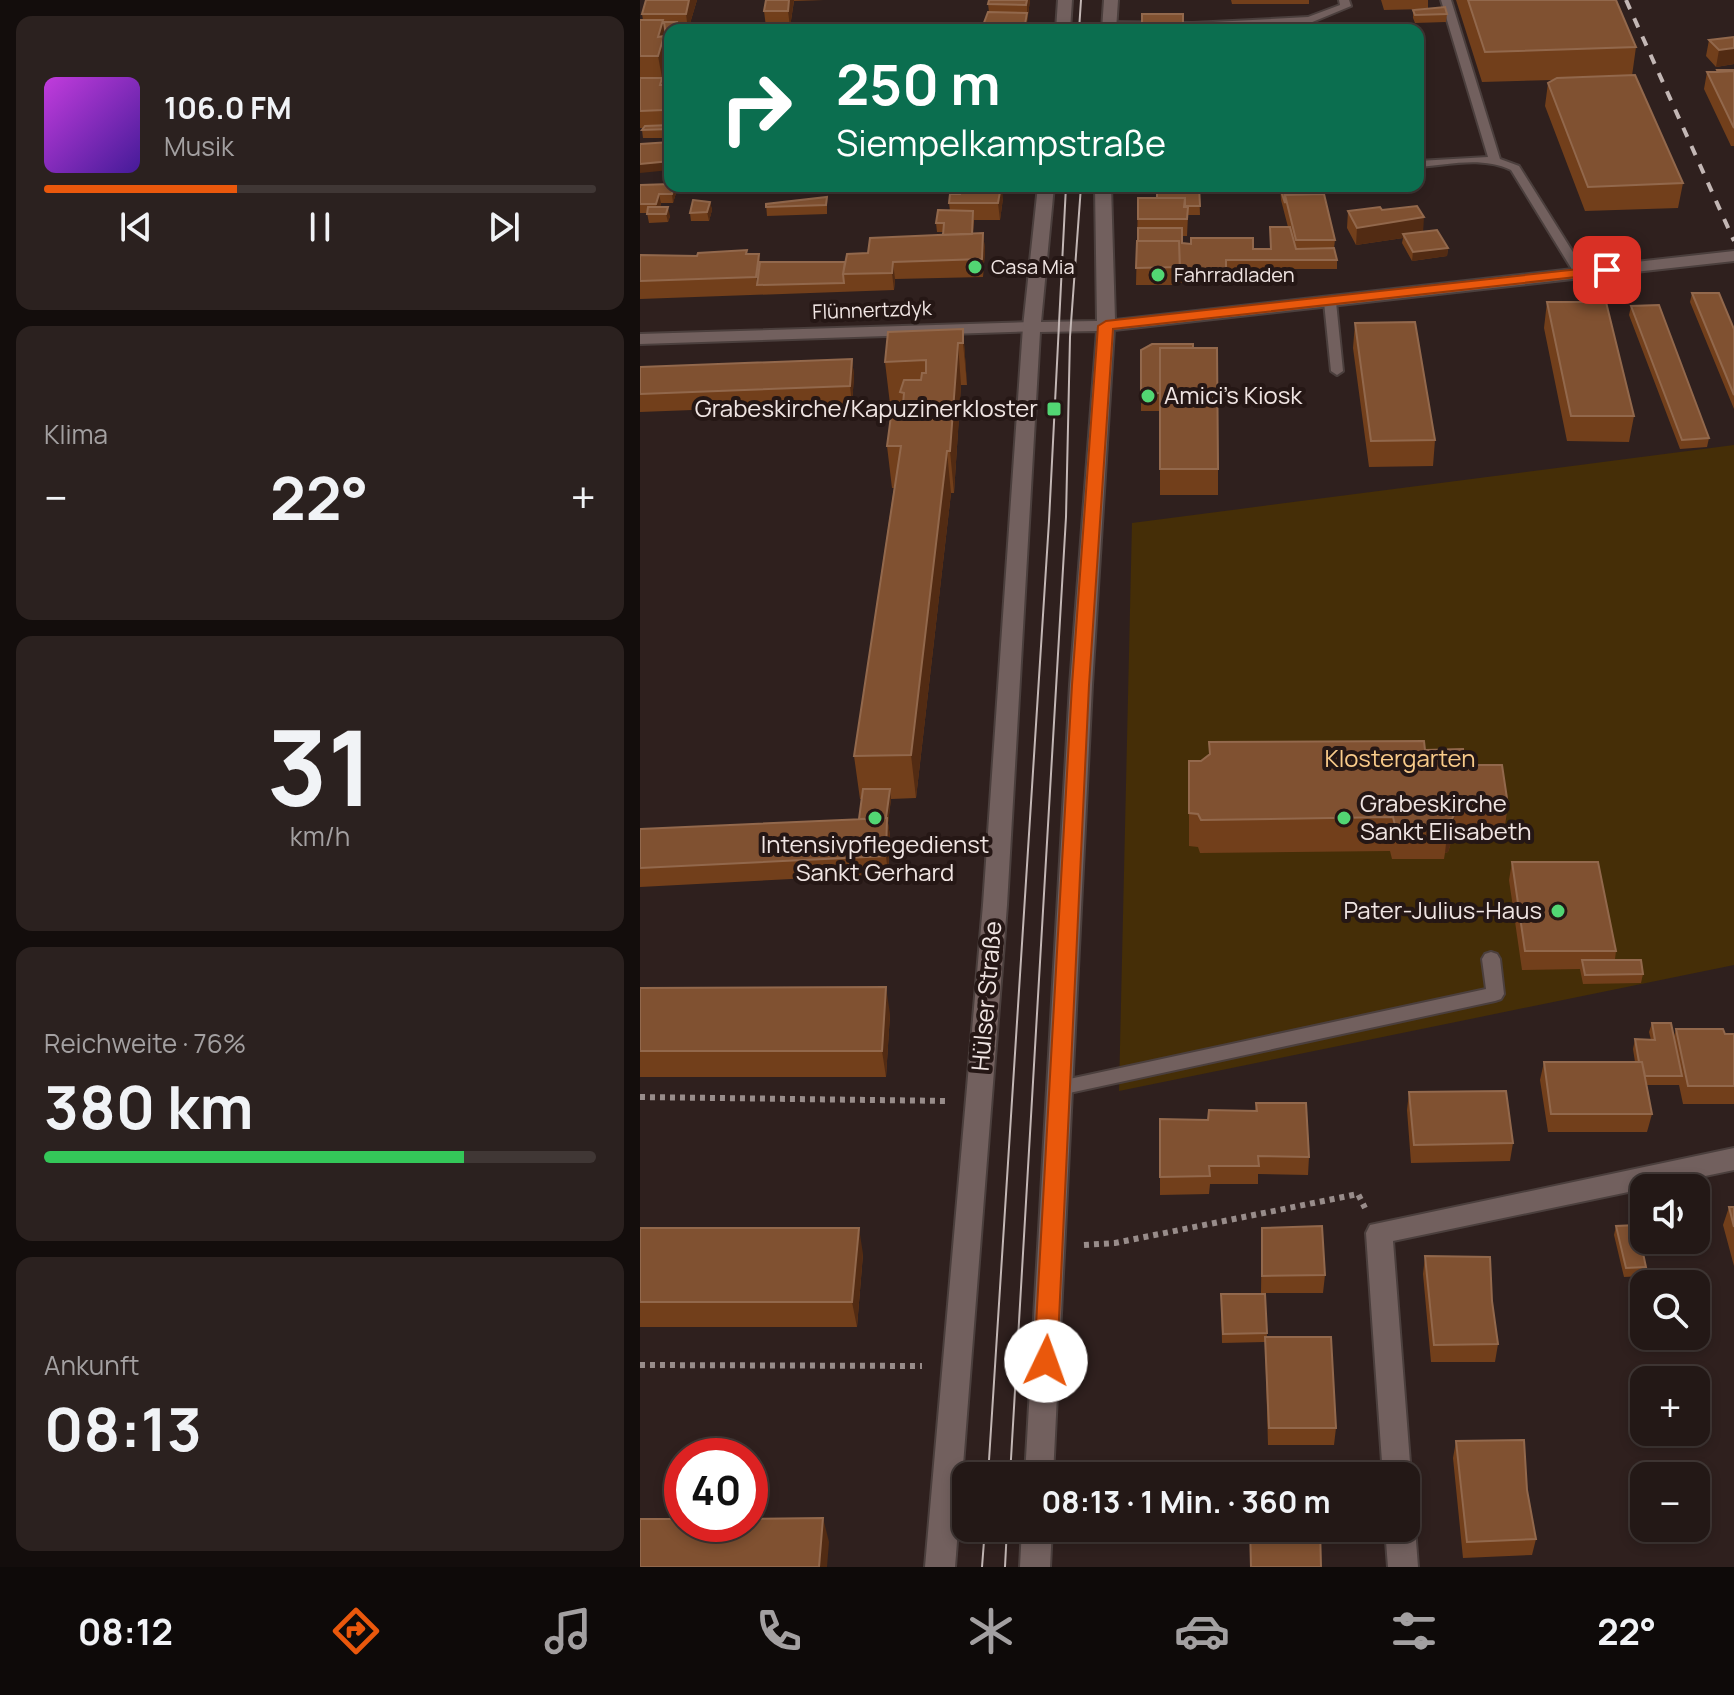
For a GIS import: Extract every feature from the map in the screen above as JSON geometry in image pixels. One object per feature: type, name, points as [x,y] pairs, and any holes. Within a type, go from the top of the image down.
[{"type":"street","points":[[1063,24],[1065,0]]},
{"type":"street","points":[[1109,24],[1111,0]]},
{"type":"street","name":"Hülser Straße","points":[[940,1567],[995,905],[1032,327],[1045,192]]},
{"type":"street","points":[[1040,1462],[1081,685],[1106,326],[1103,192]]},
{"type":"street","name":"Flünnertzdyk","points":[[640,339],[1106,326],[1734,256]]},
{"type":"street","points":[[1396,1462],[1379,1233],[1734,1159]]},
{"type":"street","points":[[1035,1567],[1036,1542]]},
{"type":"street","points":[[1401,1542],[1403,1567]]},
{"type":"lane","points":[[1232,24],[1310,20],[1346,6],[1344,0]]},
{"type":"lane","points":[[1446,0],[1495,161]]},
{"type":"lane","points":[[1424,164],[1495,161],[1515,168],[1580,273]]},
{"type":"lane","points":[[1330,302],[1337,371]]},
{"type":"lane","points":[[1060,1088],[1495,994],[1491,959]]},
{"type":"path","points":[[640,1097],[978,1101]]},
{"type":"path","points":[[1052,1247],[1115,1243],[1358,1194],[1379,1233]]},
{"type":"path","points":[[640,1365],[955,1366]]},
{"type":"green space","name":"Klostergarten","points":[[1734,445],[1734,965],[1119,1091],[1132,523]]},
{"type":"building","points":[[646,0],[689,0],[686,14],[642,14]]},
{"type":"building","points":[[766,0],[789,0],[788,11],[764,11]]},
{"type":"building","points":[[989,0],[1027,0],[1026,5],[988,4]]},
{"type":"building","points":[[1468,0],[1616,0],[1636,47],[1485,52]]},
{"type":"building","points":[[1445,7],[1447,14],[1415,15],[1413,10]]},
{"type":"building","points":[[988,12],[1027,13],[1025,24],[984,24]]},
{"type":"building","points":[[1142,14],[1183,14],[1183,23],[1191,23],[1191,24],[1142,24]]},
{"type":"building","points":[[640,20],[663,20],[658,37],[664,36],[658,56],[640,56]]},
{"type":"building","points":[[1734,37],[1734,48],[1719,50],[1709,40]]},
{"type":"building","points":[[1734,71],[1734,128],[1707,72]]},
{"type":"building","points":[[1635,75],[1683,183],[1588,187],[1548,83],[1557,78]]},
{"type":"building","points":[[640,78],[662,78],[663,110],[640,111]]},
{"type":"building","points":[[664,125],[664,129],[642,130],[645,126]]},
{"type":"building","points":[[664,142],[664,162],[640,164],[640,144]]},
{"type":"building","points":[[664,184],[664,192],[672,192],[659,194],[656,204],[640,204],[640,185]]},
{"type":"building","points":[[1000,192],[998,203],[949,203],[950,194]]},
{"type":"building","points":[[1157,192],[1199,192],[1200,206],[1185,206],[1185,198],[1157,198]]},
{"type":"building","points":[[1281,192],[1321,192],[1285,195],[1285,203]]},
{"type":"building","points":[[1324,194],[1335,240],[1296,240],[1285,195]]},
{"type":"building","points":[[827,197],[826,205],[766,207],[766,204]]},
{"type":"building","points":[[1138,198],[1185,198],[1187,219],[1138,219]]},
{"type":"building","points":[[693,200],[710,202],[707,212],[690,213]]},
{"type":"building","points":[[1417,206],[1424,217],[1357,228],[1348,211],[1380,207],[1382,210]]},
{"type":"building","points":[[648,207],[668,207],[666,214],[647,214]]},
{"type":"building","points":[[938,210],[973,211],[972,234],[943,235],[944,223],[936,223]]},
{"type":"building","points":[[1270,227],[1290,227],[1296,249],[1334,248],[1337,260],[1226,260],[1226,274],[1180,274],[1179,241],[1138,241],[1138,228],[1182,228],[1182,243],[1191,244],[1191,238],[1253,238],[1253,249],[1271,249]]},
{"type":"building","points":[[1437,230],[1448,248],[1413,252],[1403,234]]},
{"type":"building","points":[[983,233],[982,259],[893,262],[892,273],[843,274],[847,254],[868,253],[870,238]]},
{"type":"building","points":[[1137,241],[1179,241],[1180,267],[1136,268]]},
{"type":"building","points":[[747,250],[746,254],[759,254],[756,277],[640,281],[640,255],[697,256],[698,253]]},
{"type":"building","points":[[760,262],[845,262],[844,283],[757,285]]},
{"type":"building","points":[[1692,293],[1719,293],[1734,329],[1734,395]]},
{"type":"building","points":[[1547,302],[1606,302],[1634,416],[1571,416]]},
{"type":"building","points":[[1659,305],[1709,438],[1682,440],[1631,306]]},
{"type":"building","points":[[1415,322],[1435,440],[1371,441],[1355,323]]},
{"type":"building","points":[[963,329],[963,343],[958,343],[950,451],[947,451],[911,755],[854,756],[901,446],[887,446],[891,416],[898,416],[899,404],[903,404],[904,393],[900,392],[904,380],[921,380],[922,373],[926,373],[926,360],[885,362],[888,332]]},
{"type":"building","points":[[1152,344],[1193,344],[1193,348],[1160,348],[1160,393],[1141,393],[1141,350]]},
{"type":"building","points":[[1160,348],[1217,348],[1218,469],[1160,469]]},
{"type":"building","points":[[852,359],[850,386],[640,394],[640,367]]},
{"type":"building","points":[[1424,741],[1425,750],[1463,749],[1464,763],[1469,765],[1502,765],[1508,805],[1445,805],[1455,813],[1452,819],[1447,820],[1448,825],[1395,825],[1393,817],[1201,820],[1198,814],[1189,813],[1189,761],[1201,761],[1210,754],[1209,742]]},
{"type":"building","points":[[863,789],[890,789],[886,818],[859,819]]},
{"type":"building","points":[[887,818],[886,856],[640,868],[640,829]]},
{"type":"building","name":"Pater-Julius-Haus","points":[[1512,862],[1598,862],[1616,951],[1525,951]]},
{"type":"building","points":[[1582,960],[1641,960],[1643,974],[1585,975]]},
{"type":"building","points":[[886,987],[882,1051],[640,1051],[640,988]]},
{"type":"building","points":[[1652,1023],[1671,1023],[1682,1076],[1645,1076],[1635,1039],[1655,1040]]},
{"type":"building","points":[[1676,1029],[1723,1029],[1725,1034],[1734,1034],[1734,1086],[1688,1086]]},
{"type":"building","points":[[1544,1062],[1642,1062],[1652,1114],[1551,1114]]},
{"type":"building","points":[[1506,1091],[1513,1143],[1414,1145],[1409,1092]]},
{"type":"building","points":[[1256,1103],[1306,1103],[1309,1157],[1258,1156],[1259,1166],[1209,1166],[1210,1176],[1160,1177],[1160,1119],[1208,1120],[1209,1110],[1257,1111]]},
{"type":"building","points":[[1729,1207],[1734,1207],[1734,1227]]},
{"type":"building","points":[[1630,1225],[1630,1254],[1643,1254],[1646,1267],[1626,1268],[1616,1226]]},
{"type":"building","points":[[1322,1226],[1325,1275],[1262,1276],[1262,1228]]},
{"type":"building","points":[[640,1228],[859,1228],[852,1302],[640,1302]]},
{"type":"building","points":[[1425,1256],[1490,1257],[1498,1344],[1434,1345]]},
{"type":"building","points":[[1221,1294],[1265,1294],[1267,1333],[1223,1334]]},
{"type":"building","points":[[1265,1337],[1331,1337],[1336,1428],[1269,1428]]},
{"type":"building","points":[[1524,1440],[1527,1490],[1536,1539],[1467,1542],[1456,1441]]},
{"type":"building","points":[[823,1518],[819,1567],[640,1567],[640,1519],[664,1519],[664,1542],[768,1542],[768,1519]]},
{"type":"building","points":[[1250,1542],[1320,1542],[1321,1567],[1251,1567]]},
{"type":"tram line","points":[[1079,24],[1081,0]]},
{"type":"tram line","points":[[989,1462],[1049,521],[1066,192]]},
{"type":"tram line","points":[[1011,1462],[1066,517],[1070,337],[1081,192]]},
{"type":"tram line","points":[[982,1567],[984,1542]]},
{"type":"tram line","points":[[1005,1567],[1006,1542]]},
{"type":"railway","points":[[1626,0],[1734,241]]},
{"type":"place","name":"Casa Mia","points":[[975,267]]},
{"type":"place","name":"Fahrradladen","points":[[1158,275]]},
{"type":"place","name":"Amici's Kiosk","points":[[1148,396]]},
{"type":"place","name":"Grabeskirche/Kapuzinerkloster","points":[[1054,409]]},
{"type":"place","name":"Intensivpflegedienst Sankt Gerhard","points":[[875,818]]},
{"type":"place","name":"Grabeskirche Sankt Elisabeth","points":[[1344,818]]},
{"type":"place","name":"Pater-Julius-Haus","points":[[1558,911]]},
{"type":"route","points":[[1046,1361],[1081,685],[1106,326],[1607,270]]}]
